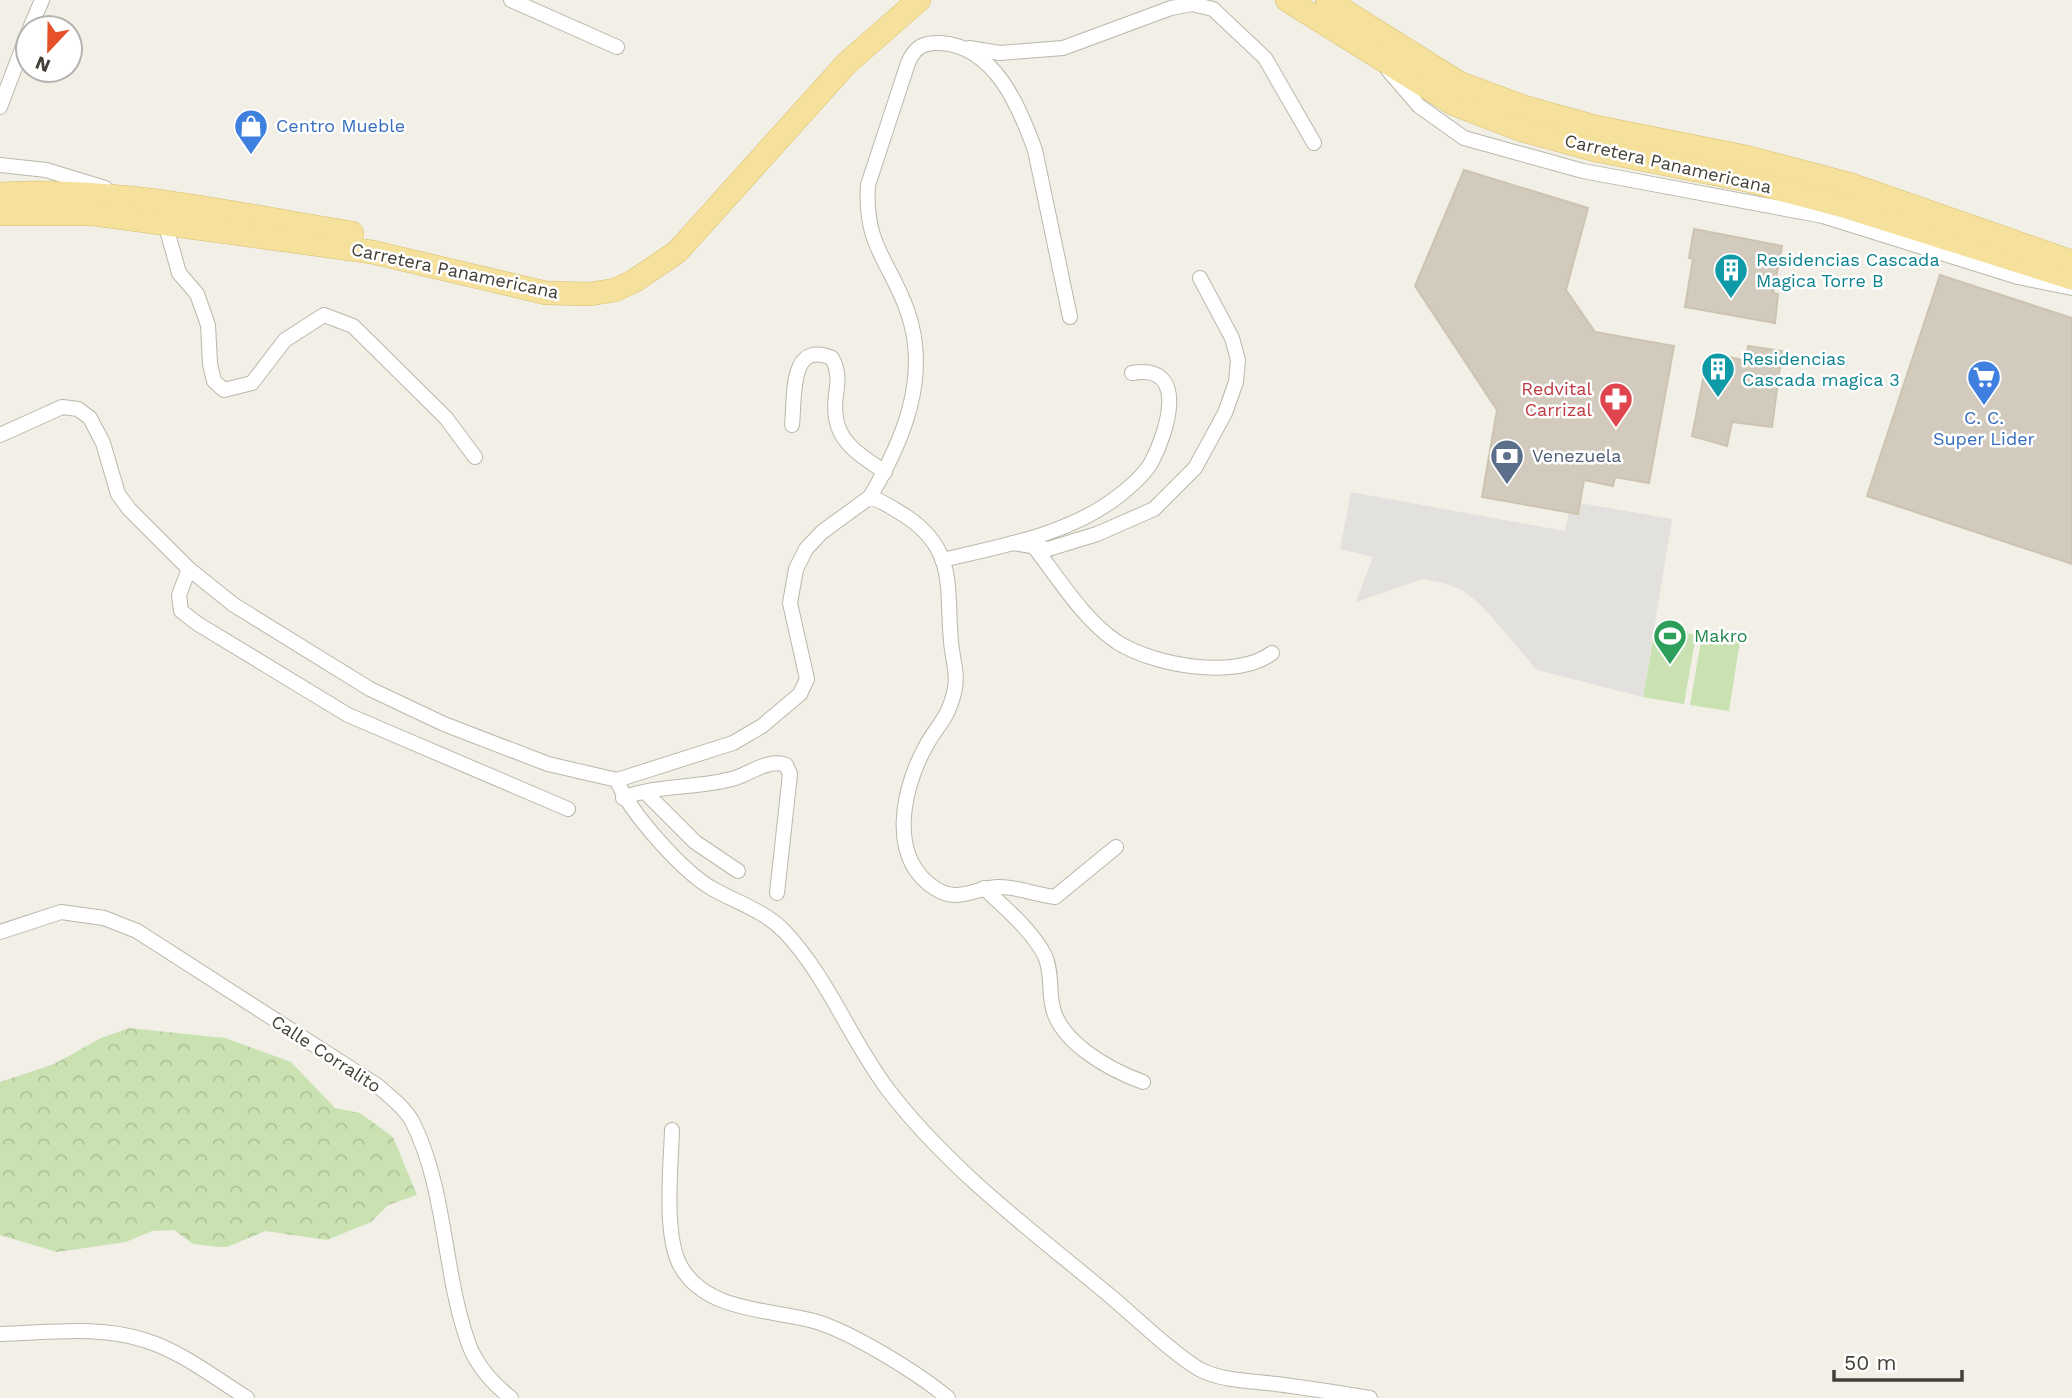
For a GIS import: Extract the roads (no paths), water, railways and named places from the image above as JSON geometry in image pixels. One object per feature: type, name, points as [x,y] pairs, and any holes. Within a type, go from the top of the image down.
[{"type":"main road","name":"Carretera Panamericana","points":[[0,194],[38,192],[139,199],[376,237],[544,279],[588,279],[612,275],[667,242],[835,54],[898,0]]},
{"type":"main road","name":"Carretera Panamericana","points":[[0,214],[94,214],[372,252],[546,293],[590,294],[615,290],[635,281],[677,252],[847,63],[919,0]]},
{"type":"main road","name":"Carretera Panamericana","points":[[1287,0],[1454,104],[1522,130],[1595,150],[1771,187],[2072,278]]},
{"type":"main road","name":"Carretera Panamericana","points":[[1326,0],[1459,83],[1524,107],[1596,127],[1746,156],[1849,184],[2072,262]]},
{"type":"street","points":[[511,0],[617,47]]},
{"type":"street","points":[[0,435],[62,407],[78,409],[90,418],[103,443],[118,494],[146,529],[234,606],[370,689],[444,724],[548,764],[617,780],[733,743],[762,726],[800,694],[807,679],[790,603],[796,569],[806,549],[821,532],[870,497],[905,431],[914,388],[915,349],[908,311],[874,244],[867,205],[868,185],[914,50],[927,43],[1000,54],[1053,50],[1101,36],[1171,8],[1192,4],[1213,9],[1265,58],[1314,143]]},
{"type":"street","points":[[965,47],[997,72],[1026,124],[1035,150],[1070,317]]},
{"type":"street","points":[[1376,56],[1419,106],[1464,138],[1583,171],[1822,216],[2018,277],[2072,288]]},
{"type":"street","points":[[0,107],[14,70]]},
{"type":"street","points":[[0,165],[46,170],[139,199]]},
{"type":"street","points":[[165,223],[178,273],[197,294],[208,325],[210,364],[214,381],[225,390],[252,383],[285,340],[324,315],[353,326],[446,418],[475,457]]},
{"type":"street","points":[[1013,544],[1048,549],[1097,534],[1154,509],[1177,489],[1207,448],[1236,382],[1238,360],[1233,338],[1200,278]]},
{"type":"street","points":[[792,425],[799,363],[818,352],[832,358],[838,369],[834,411],[841,435],[854,453],[885,472]]},
{"type":"street","points":[[942,560],[1013,544],[1081,519],[1121,494],[1150,465],[1167,418],[1169,387],[1160,375],[1147,370],[1132,373]]},
{"type":"street","points":[[870,497],[889,504],[920,526],[938,544],[948,583],[956,682],[945,721],[927,744],[902,817],[903,840],[916,870],[936,889],[955,896],[1001,886],[1055,897],[1116,848]]},
{"type":"street","points":[[1035,548],[1086,612],[1118,642],[1191,667],[1258,663],[1272,653]]},
{"type":"street","points":[[189,569],[179,596],[181,611],[198,624],[348,715],[568,809]]},
{"type":"street","points":[[623,798],[736,778],[772,763],[786,765],[790,774],[777,893]]},
{"type":"street","points":[[617,780],[623,798],[667,848],[710,888],[769,917],[786,934],[834,1000],[863,1057],[904,1110],[971,1179],[1199,1369],[1225,1377],[1370,1398]]},
{"type":"street","points":[[645,792],[695,842],[738,871]]},
{"type":"street","points":[[984,888],[1019,923],[1045,957],[1056,1019],[1072,1038],[1115,1072],[1143,1082]]},
{"type":"street","name":"Calle Corralito","points":[[0,932],[61,912],[104,918],[126,927],[379,1086],[411,1119],[424,1154],[436,1192],[467,1340],[482,1369],[511,1398]]},
{"type":"street","points":[[672,1129],[669,1221],[679,1265],[696,1286],[715,1297],[815,1322],[862,1343],[948,1398]]},
{"type":"street","points":[[0,1334],[105,1331],[145,1340],[178,1355],[247,1398]]},
{"type":"place","name":"Centro Mueble","points":[[251,156]]},
{"type":"place","name":"Residencias Cascada Magica Torre B","points":[[1731,300]]},
{"type":"place","name":"Residencias Cascada magica 3","points":[[1718,399]]},
{"type":"place","name":"C. C. Super Lider","points":[[1984,407]]},
{"type":"place","name":"Redvital Carrizal","points":[[1616,429]]},
{"type":"place","name":"Venezuela","points":[[1507,486]]},
{"type":"place","name":"Makro","points":[[1670,666]]}]
